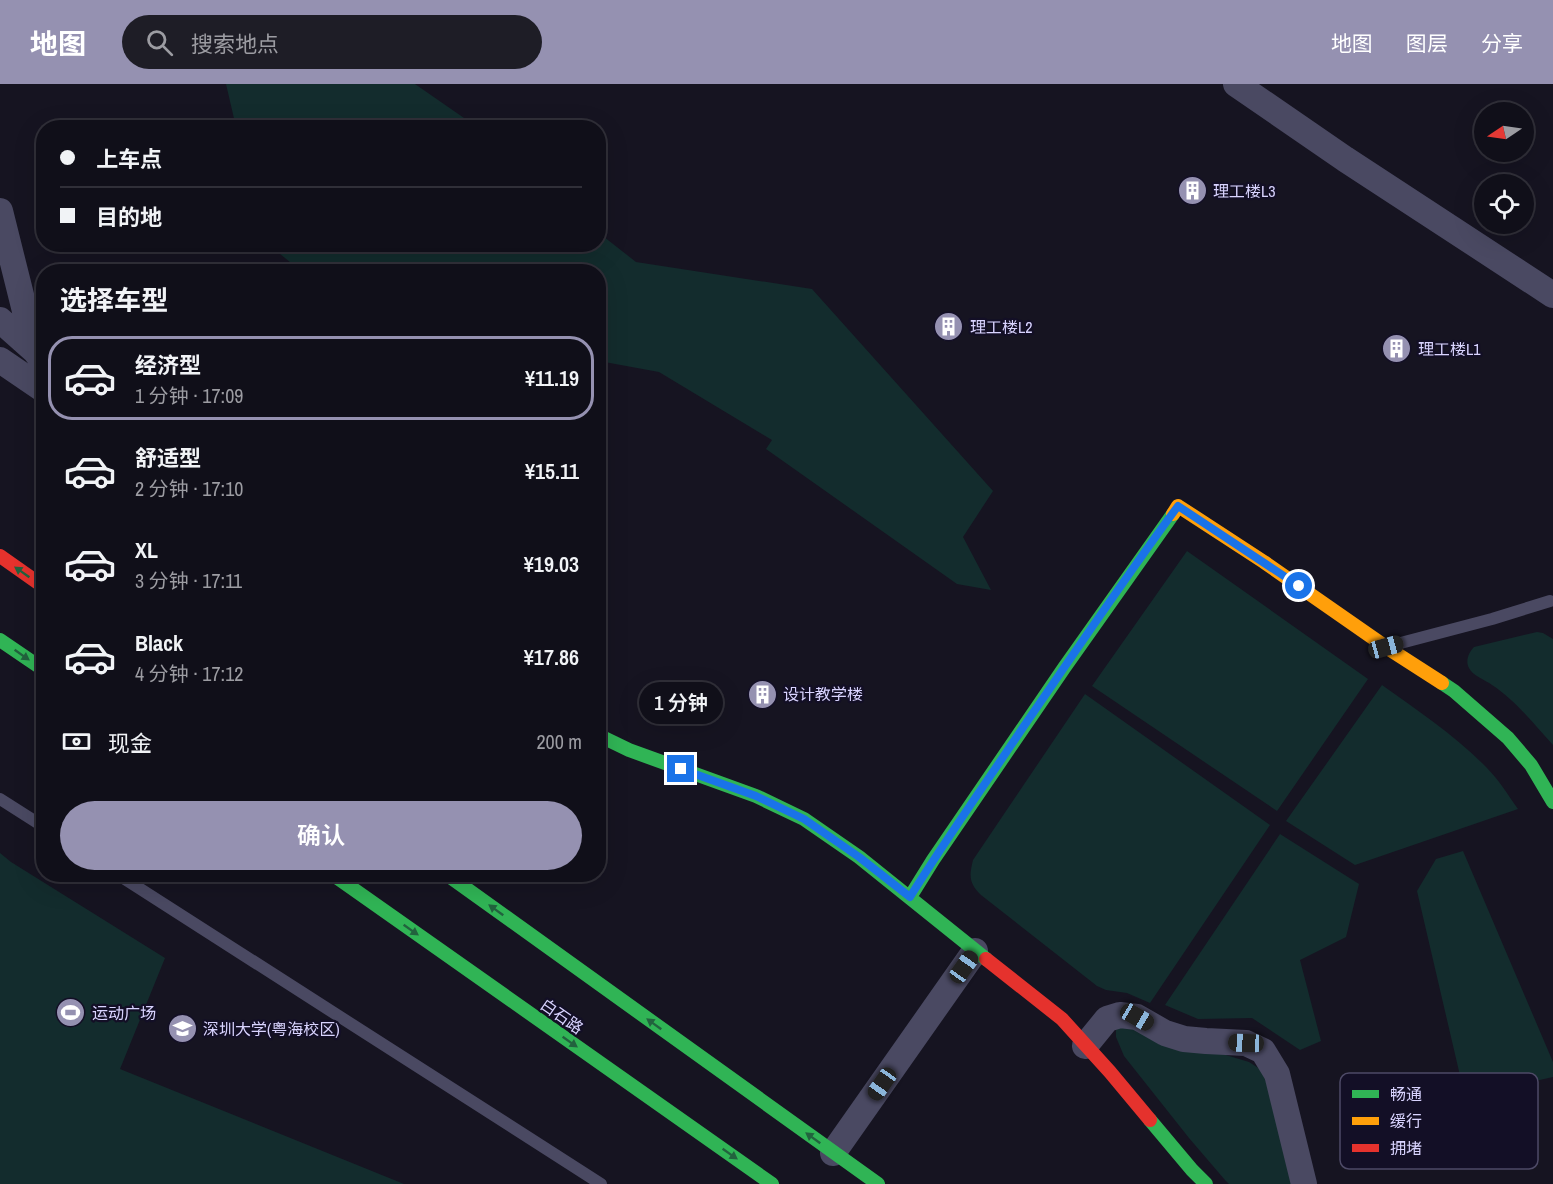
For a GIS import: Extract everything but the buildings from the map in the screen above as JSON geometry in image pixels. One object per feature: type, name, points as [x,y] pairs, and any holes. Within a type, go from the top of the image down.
[{"type":"street","points":[[1236,84],[1345,159],[1553,295]]},
{"type":"street","points":[[0,211],[36,346]]},
{"type":"street","points":[[0,320],[36,354]]},
{"type":"street","points":[[0,360],[36,385]]},
{"type":"street","points":[[910,897],[939,850],[1138,560],[1178,506],[1454,691],[1508,738],[1531,765],[1553,801]]},
{"type":"street","points":[[0,556],[36,581]]},
{"type":"street","points":[[0,640],[36,665]]},
{"type":"street","points":[[606,739],[629,750],[756,796],[804,819],[859,857],[1062,1019],[1206,1184]]},
{"type":"street","name":"白石路","points":[[343,882],[772,1184]]},
{"type":"street","points":[[457,882],[878,1184]]},
{"type":"street","points":[[833,1153],[975,951]]},
{"type":"street","points":[[1085,1046],[1107,1019],[1120,1015],[1137,1017],[1165,1033],[1184,1039],[1246,1043],[1263,1051],[1276,1074],[1304,1184]]},
{"type":"lane","points":[[1386,647],[1550,601]]},
{"type":"lane","points":[[0,799],[36,822]]},
{"type":"lane","points":[[129,882],[601,1184]]},
{"type":"green space","points":[[226,84],[415,84],[467,120],[234,120]]},
{"type":"green space","points":[[606,238],[636,262],[812,289],[993,491],[963,537],[991,590],[957,584],[766,449],[772,440],[659,372],[606,362],[606,264],[292,264],[278,252],[606,252]]},
{"type":"green space","points":[[1187,551],[1368,679],[1277,811],[1092,686]]},
{"type":"green space","points":[[1537,632],[1553,639],[1553,745],[1509,698],[1473,673],[1467,662],[1474,647]]},
{"type":"green space","points":[[1382,685],[1463,745],[1496,778],[1518,809],[1355,865],[1286,821]]},
{"type":"green space","points":[[1085,694],[1270,825],[1150,1003],[1127,993],[1106,990],[1097,986],[981,895],[971,879],[973,860]]},
{"type":"green space","points":[[1280,834],[1359,884],[1346,937],[1300,960],[1321,1041],[1300,1050],[1252,1018],[1198,1019],[1165,1005]]},
{"type":"green space","points":[[1463,851],[1553,1062],[1553,1077],[1538,1080],[1538,1073],[1459,1073],[1417,891],[1436,859]]},
{"type":"green space","name":"运动广场","points":[[0,853],[36,878],[36,882],[43,882],[165,958],[120,1069],[404,1184],[0,1184]]},
{"type":"green space","points":[[1121,1026],[1130,1026],[1249,1062],[1263,1071],[1293,1184],[1229,1184],[1124,1056],[1116,1037],[1116,1030]]},
{"type":"traffic: fast","points":[[910,897],[1064,668],[1173,514]]},
{"type":"traffic: fast","points":[[0,640],[36,665]]},
{"type":"traffic: fast","points":[[1442,683],[1508,738],[1531,765],[1553,802]]},
{"type":"traffic: fast","points":[[606,739],[629,750],[756,796],[804,819],[859,857],[986,959]]},
{"type":"traffic: fast","points":[[343,882],[772,1184]]},
{"type":"traffic: fast","points":[[457,882],[878,1184]]},
{"type":"traffic: fast","points":[[1150,1120],[1206,1184]]},
{"type":"traffic: slow","points":[[1173,514],[1178,506],[1442,683]]},
{"type":"traffic: jam","points":[[0,556],[36,581]]},
{"type":"traffic: jam","points":[[986,959],[1062,1019],[1150,1120]]},
{"type":"place","name":"理工楼L3","points":[[1192,191]]},
{"type":"place","name":"理工楼L2","points":[[949,327]]},
{"type":"place","name":"理工楼L1","points":[[1397,349]]},
{"type":"place","name":"设计教学楼","points":[[762,694]]},
{"type":"place","name":"运动广场","points":[[71,1013]]},
{"type":"place","name":"深圳大学(粤海校区)","points":[[182,1029]]},
{"type":"route","points":[[681,769],[756,796],[804,819],[859,857],[910,897],[1138,560],[1178,506],[1299,586]]}]
